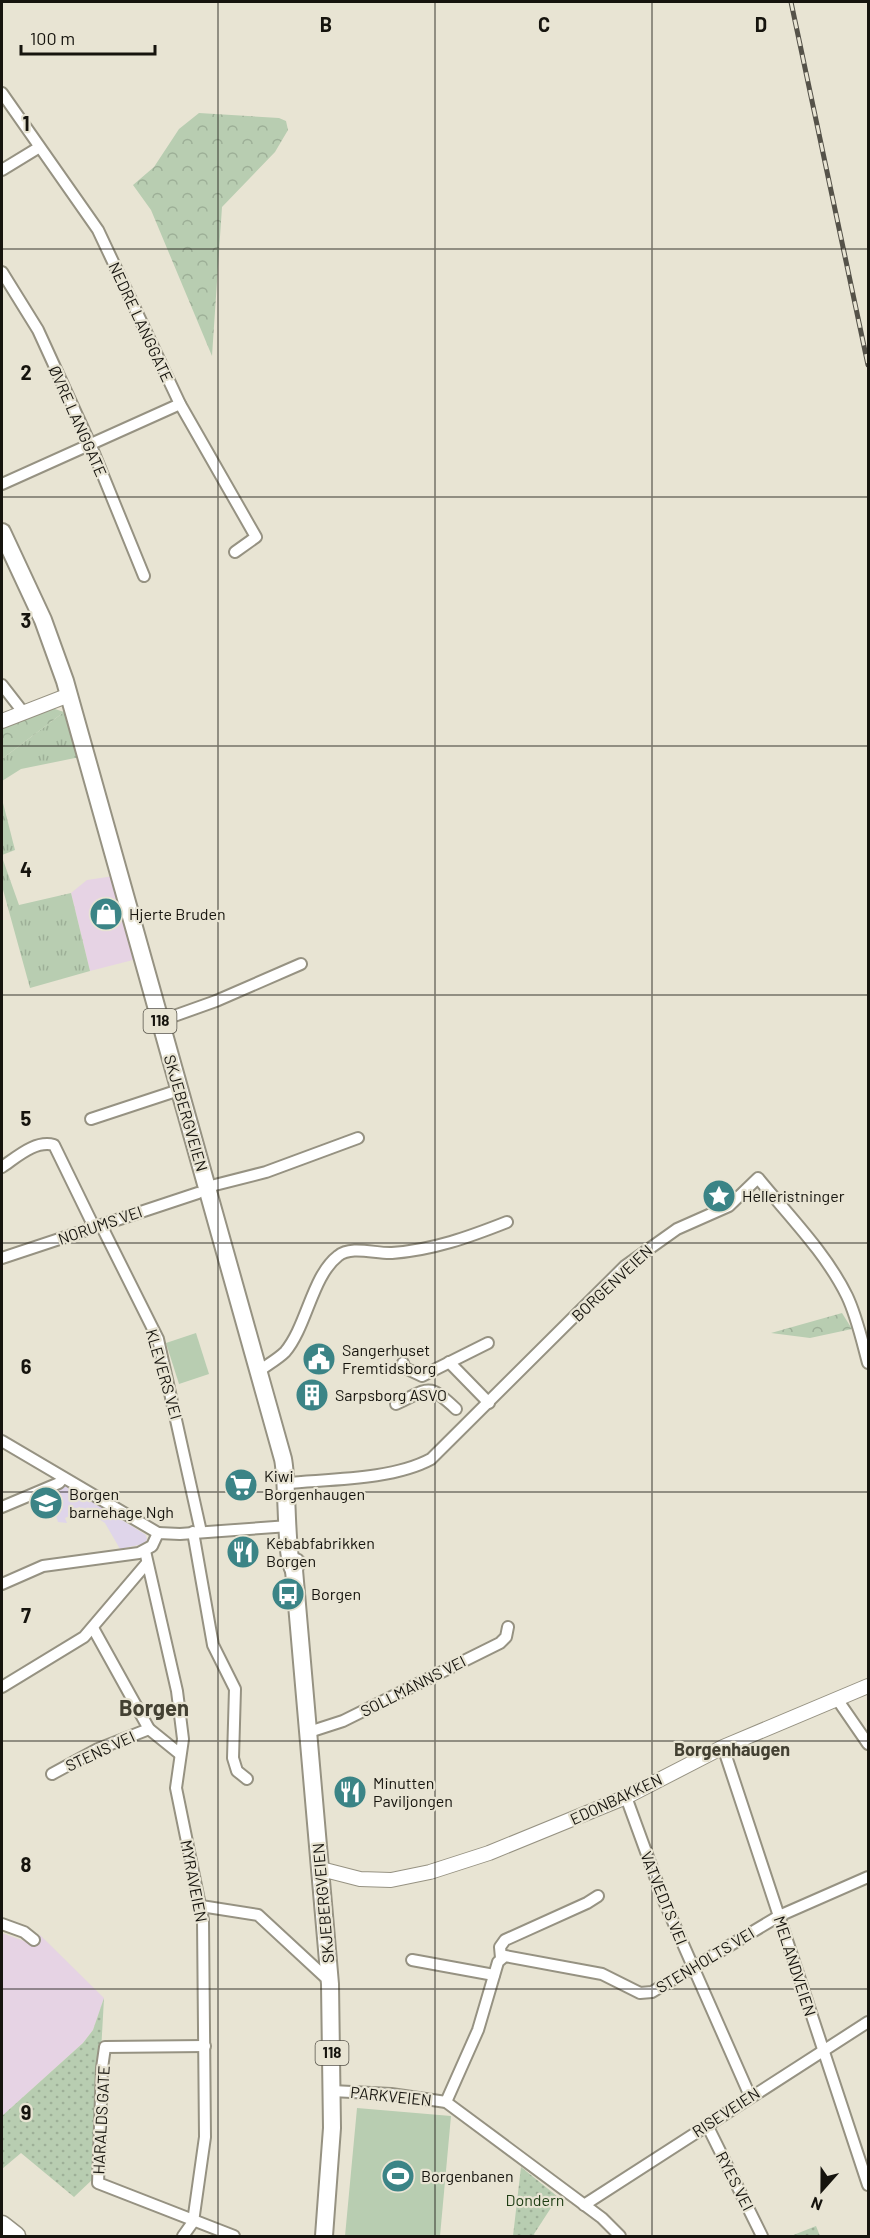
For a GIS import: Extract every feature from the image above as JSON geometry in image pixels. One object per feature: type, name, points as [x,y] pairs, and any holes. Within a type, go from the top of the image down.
[{"type":"highway","points":[[2,2225],[16,2236]]},
{"type":"main road","name":"SKJEBERGVEIEN","points":[[2,532],[6,550],[43,620],[69,695],[179,1090],[202,1190],[259,1371],[287,1483],[289,1528],[295,1548],[294,1570],[330,1978],[332,2153],[324,2236]]},
{"type":"street","name":"NEDRE LANGGATE","points":[[2,93],[38,148],[98,230],[180,404],[256,537],[235,552]]},
{"type":"street","points":[[2,170],[38,148]]},
{"type":"street","name":"ØVRE LANGGATE","points":[[2,272],[38,330],[91,446],[144,576]]},
{"type":"street","points":[[2,484],[91,446],[180,404]]},
{"type":"street","points":[[2,685],[23,712]]},
{"type":"street","points":[[2,721],[69,695]]},
{"type":"street","points":[[160,1021],[216,1001],[301,964]]},
{"type":"street","points":[[91,1119],[179,1090]]},
{"type":"street","name":"NORUMS VEI","points":[[2,1258],[202,1190],[266,1172],[358,1138]]},
{"type":"street","name":"KLEVERS VEI","points":[[2,1167],[31,1147],[46,1143],[54,1145],[158,1339],[197,1532],[213,1645],[235,1689],[233,1758],[237,1771],[247,1779]]},
{"type":"street","name":"BORGENVEIEN","points":[[287,1483],[359,1477],[423,1464],[489,1403],[626,1266],[677,1229],[729,1206],[758,1178],[818,1251],[840,1283],[848,1299],[868,1363]]},
{"type":"street","points":[[259,1371],[284,1353],[299,1328],[325,1272],[336,1257],[345,1251],[388,1254],[430,1248],[454,1243],[507,1222]]},
{"type":"street","points":[[403,1364],[405,1368],[422,1376],[488,1343]]},
{"type":"street","points":[[449,1362],[489,1403]]},
{"type":"street","points":[[396,1404],[428,1389],[435,1390],[456,1409]]},
{"type":"street","points":[[2,1441],[158,1533],[289,1528]]},
{"type":"street","points":[[2,1507],[59,1483],[63,1478]]},
{"type":"street","points":[[2,1584],[44,1566],[145,1551],[152,1546],[158,1533]]},
{"type":"street","name":"MYRAVEIEN","points":[[145,1551],[177,1691],[183,1739],[176,1788],[201,1906],[206,2138],[193,2222],[183,2236]]},
{"type":"street","points":[[2,1687],[66,1649],[93,1628],[147,1563]]},
{"type":"street","name":"SOLLMANNS VEI","points":[[309,1732],[320,1730],[354,1716],[500,1643],[506,1637],[508,1627]]},
{"type":"street","points":[[93,1628],[149,1729],[180,1754]]},
{"type":"street","name":"EDONBAKKEN","points":[[322,1878],[391,1880],[430,1872],[514,1844],[626,1797],[723,1747],[868,1686]]},
{"type":"street","points":[[837,1699],[868,1744]]},
{"type":"street","name":"STENS VEI","points":[[52,1774],[98,1749],[149,1729]]},
{"type":"street","name":"MELANDVEIEN","points":[[723,1747],[868,2185]]},
{"type":"street","name":"VATVEDTS VEI","points":[[626,1797],[649,1864],[750,2096]]},
{"type":"street","name":"STENHOLTS VEI","points":[[501,1958],[518,1957],[602,1974],[646,1993],[658,1990],[779,1916],[868,1877]]},
{"type":"street","points":[[446,2102],[478,2030],[501,1958],[500,1947],[505,1940],[580,1907],[598,1896]]},
{"type":"street","points":[[201,1906],[258,1915],[324,1976],[330,1978]]},
{"type":"street","points":[[2,1924],[24,1932],[34,1940]]},
{"type":"street","points":[[412,1960],[494,1975]]},
{"type":"street","name":"RISEVEIEN","points":[[584,2205],[868,2022]]},
{"type":"street","name":"HARALDS GATE","points":[[205,2046],[105,2047],[102,2068],[98,2183],[193,2222],[234,2236]]},
{"type":"street","name":"PARKVEIEN","points":[[332,2091],[377,2092],[446,2102],[608,2223],[620,2236]]},
{"type":"street","name":"RYES VEI","points":[[707,2125],[762,2236]]},
{"type":"shaded area","points":[[114,876],[132,946],[133,960],[90,971],[71,893],[87,880]]},
{"type":"shaded area","points":[[64,1484],[146,1535],[147,1540],[143,1544],[120,1549],[105,1523],[93,1515],[97,1513],[89,1508],[82,1511],[80,1507],[70,1510],[72,1515],[65,1518],[67,1523],[58,1522],[55,1513],[50,1511],[42,1514],[41,1510],[55,1503],[50,1492]]},
{"type":"shaded area","points":[[2,1933],[24,1941],[40,1935],[104,1998],[93,2030],[83,2043],[2,2116]]},
{"type":"green space","points":[[199,113],[279,118],[286,121],[288,130],[275,152],[222,207],[212,356],[151,210],[133,185],[154,167],[179,129]]},
{"type":"green space","points":[[52,708],[64,712],[2,759],[2,723]]},
{"type":"green space","points":[[64,712],[69,717],[80,757],[21,769],[2,781],[2,759]]},
{"type":"green space","points":[[2,799],[15,850],[2,855]]},
{"type":"green space","points":[[2,857],[19,905],[71,893],[90,971],[30,988],[2,886]]},
{"type":"green space","points":[[842,1313],[852,1329],[810,1338],[771,1333]]},
{"type":"green space","points":[[196,1333],[209,1374],[179,1384],[166,1343]]},
{"type":"green space","points":[[104,1998],[94,2178],[74,2197],[21,2153],[2,2169],[2,2116],[83,2043],[93,2030]]},
{"type":"green space","name":"Borgenbanen","points":[[357,2108],[451,2116],[440,2236],[345,2236]]},
{"type":"green space","name":"Dondern","points":[[521,2167],[558,2197],[534,2234],[535,2236],[513,2236]]},
{"type":"green space","points":[[816,2226],[820,2236],[791,2236]]},
{"type":"railway","points":[[791,2],[868,365]]},
{"type":"place","name":"Hjerte Bruden","points":[[106,914]]},
{"type":"place","name":"Helleristninger","points":[[719,1196]]},
{"type":"place","name":"Sangerhuset Fremtidsborg","points":[[319,1359]]},
{"type":"place","name":"Sarpsborg ASVO","points":[[312,1395]]},
{"type":"place","name":"Kiwi Borgenhaugen","points":[[241,1485]]},
{"type":"place","name":"Borgen barnehage Ngh","points":[[46,1503]]},
{"type":"place","name":"Kebabfabrikken Borgen","points":[[243,1552]]},
{"type":"place","name":"Borgen","points":[[288,1594]]},
{"type":"place","name":"Minutten Paviljongen","points":[[350,1792]]},
{"type":"place","name":"Borgenbanen","points":[[398,2176]]},
{"type":"district","name":"Borgen","points":[[154,1708]]},
{"type":"district","name":"Borgenhaugen","points":[[732,1750]]}]
